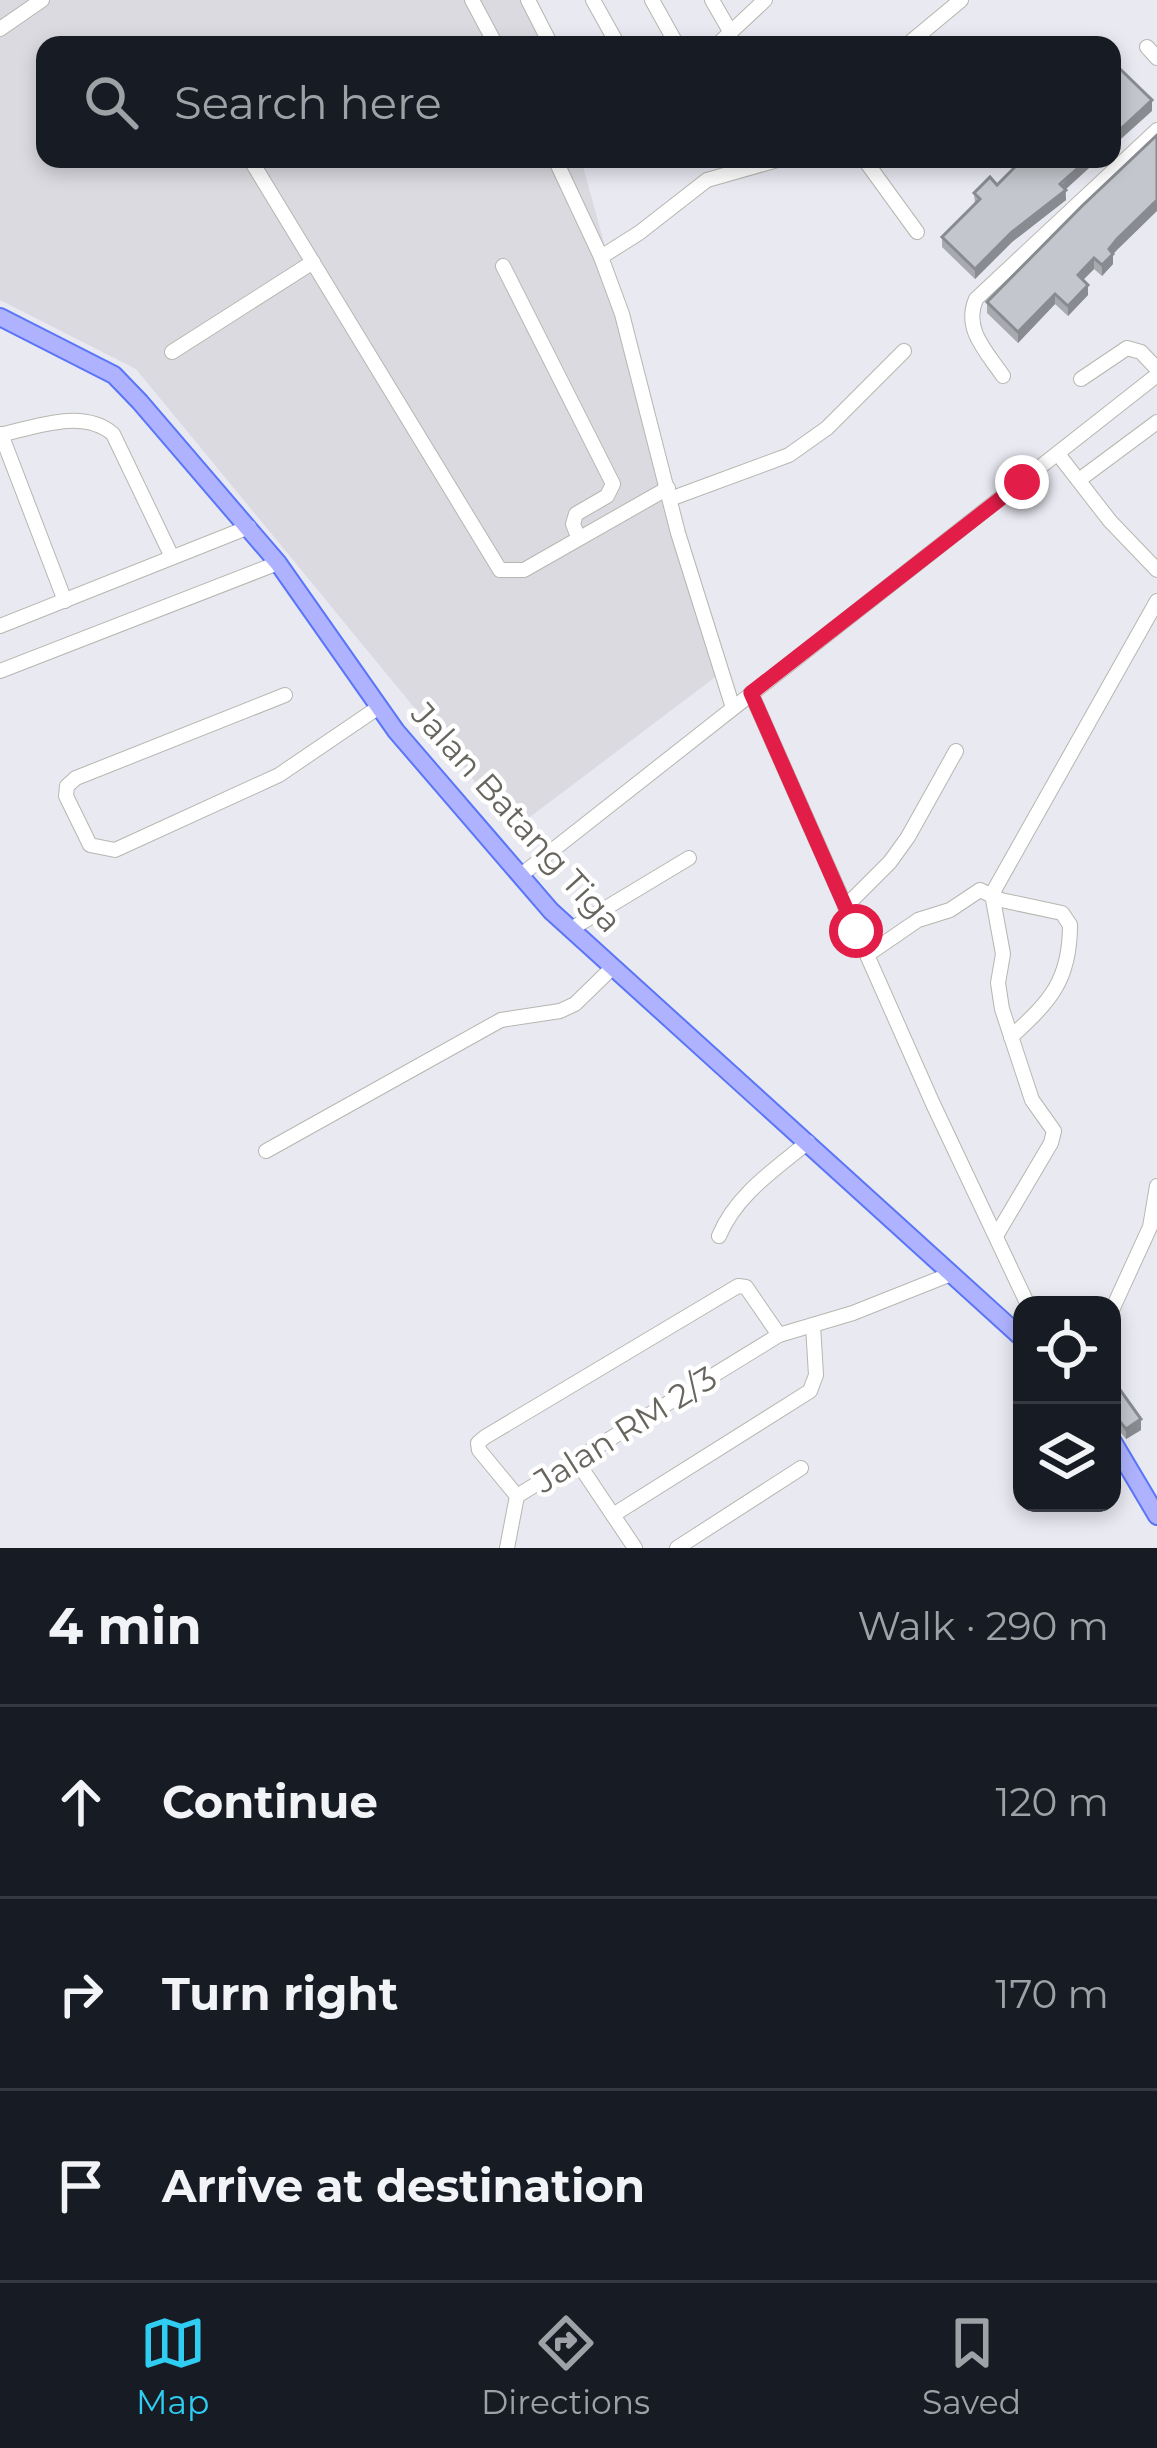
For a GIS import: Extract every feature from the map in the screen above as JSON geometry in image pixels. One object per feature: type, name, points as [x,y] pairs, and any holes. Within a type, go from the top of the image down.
[{"type":"main road","name":"Jalan Batang Tiga","points":[[0,316],[114,375],[249,527],[379,707],[521,875],[613,967],[1013,1330]]},
{"type":"main road","points":[[1121,1454],[1155,1506]]},
{"type":"street","points":[[0,29],[42,0]]},
{"type":"street","points":[[472,0],[491,36]]},
{"type":"street","points":[[529,0],[547,36]]},
{"type":"street","points":[[593,0],[613,36]]},
{"type":"street","points":[[652,0],[672,36]]},
{"type":"street","points":[[712,0],[731,33]]},
{"type":"street","points":[[728,36],[765,0]]},
{"type":"street","points":[[918,36],[962,0]]},
{"type":"street","points":[[1121,163],[1157,130]]},
{"type":"street","points":[[256,168],[500,570],[524,571],[578,537],[669,493],[789,455],[827,428],[904,351]]},
{"type":"street","points":[[559,168],[601,257],[640,375],[669,493],[733,708]]},
{"type":"street","points":[[601,257],[707,179],[748,168]]},
{"type":"street","points":[[871,168],[916,232]]},
{"type":"street","points":[[1003,376],[974,333],[969,315],[976,298],[1116,168]]},
{"type":"street","points":[[172,352],[313,262]]},
{"type":"street","points":[[503,266],[613,484],[607,496],[576,514],[573,524],[578,537]]},
{"type":"street","points":[[521,875],[1157,372],[1141,352],[1127,348],[1081,380]]},
{"type":"street","points":[[65,601],[1,435],[74,420],[102,424],[112,434],[172,557]]},
{"type":"street","points":[[1079,480],[1157,422]]},
{"type":"street","points":[[1058,454],[1109,521],[1157,570]]},
{"type":"street","points":[[0,626],[249,527]]},
{"type":"street","points":[[0,671],[278,563]]},
{"type":"street","points":[[996,1236],[1054,1131],[1032,1100],[1011,1037],[998,983],[1003,954],[992,894],[1157,601]]},
{"type":"street","points":[[751,693],[1024,1296]]},
{"type":"street","points":[[284,695],[76,778],[67,785],[66,796],[90,845],[115,850],[279,775],[379,707]]},
{"type":"street","points":[[845,907],[908,837],[956,751]]},
{"type":"street","points":[[572,929],[689,858]]},
{"type":"street","points":[[867,955],[917,920],[950,910],[980,890],[1062,913],[1070,925],[1068,963],[1050,1001],[1011,1037]]},
{"type":"street","points":[[266,1151],[501,1020],[560,1011],[575,1004],[613,967]]},
{"type":"street","points":[[719,1236],[728,1215],[754,1186],[808,1142]]},
{"type":"street","points":[[1119,1296],[1154,1228],[1157,1186]]},
{"type":"street","name":"Jalan RM 2/3","points":[[507,1548],[517,1496],[779,1335],[951,1274]]},
{"type":"street","points":[[517,1496],[479,1450],[478,1443],[485,1437],[738,1286],[746,1287],[779,1335]]},
{"type":"street","points":[[613,1515],[810,1391],[816,1375],[813,1325]]},
{"type":"street","points":[[576,1460],[635,1548]]},
{"type":"street","points":[[677,1548],[802,1468]]},
{"type":"shaded area","points":[[0,0],[537,0],[547,36],[36,36],[36,168],[583,168],[722,672],[514,829],[136,369],[0,300]]},
{"type":"building","points":[[1121,70],[1152,100],[1121,129]]},
{"type":"building","points":[[1157,135],[1157,200],[1117,239],[1109,249],[1113,254],[1102,265],[1094,258],[1078,275],[1088,285],[1068,306],[1055,294],[1018,332],[987,302]]},
{"type":"building","points":[[1014,168],[1078,168],[1060,184],[1066,190],[1012,232],[975,269],[942,237],[980,199],[974,193],[990,177],[997,185]]},
{"type":"building","points":[[1121,1391],[1141,1419],[1126,1429],[1121,1423]]},
{"type":"route","points":[[856,931],[751,693],[1022,482]]}]
